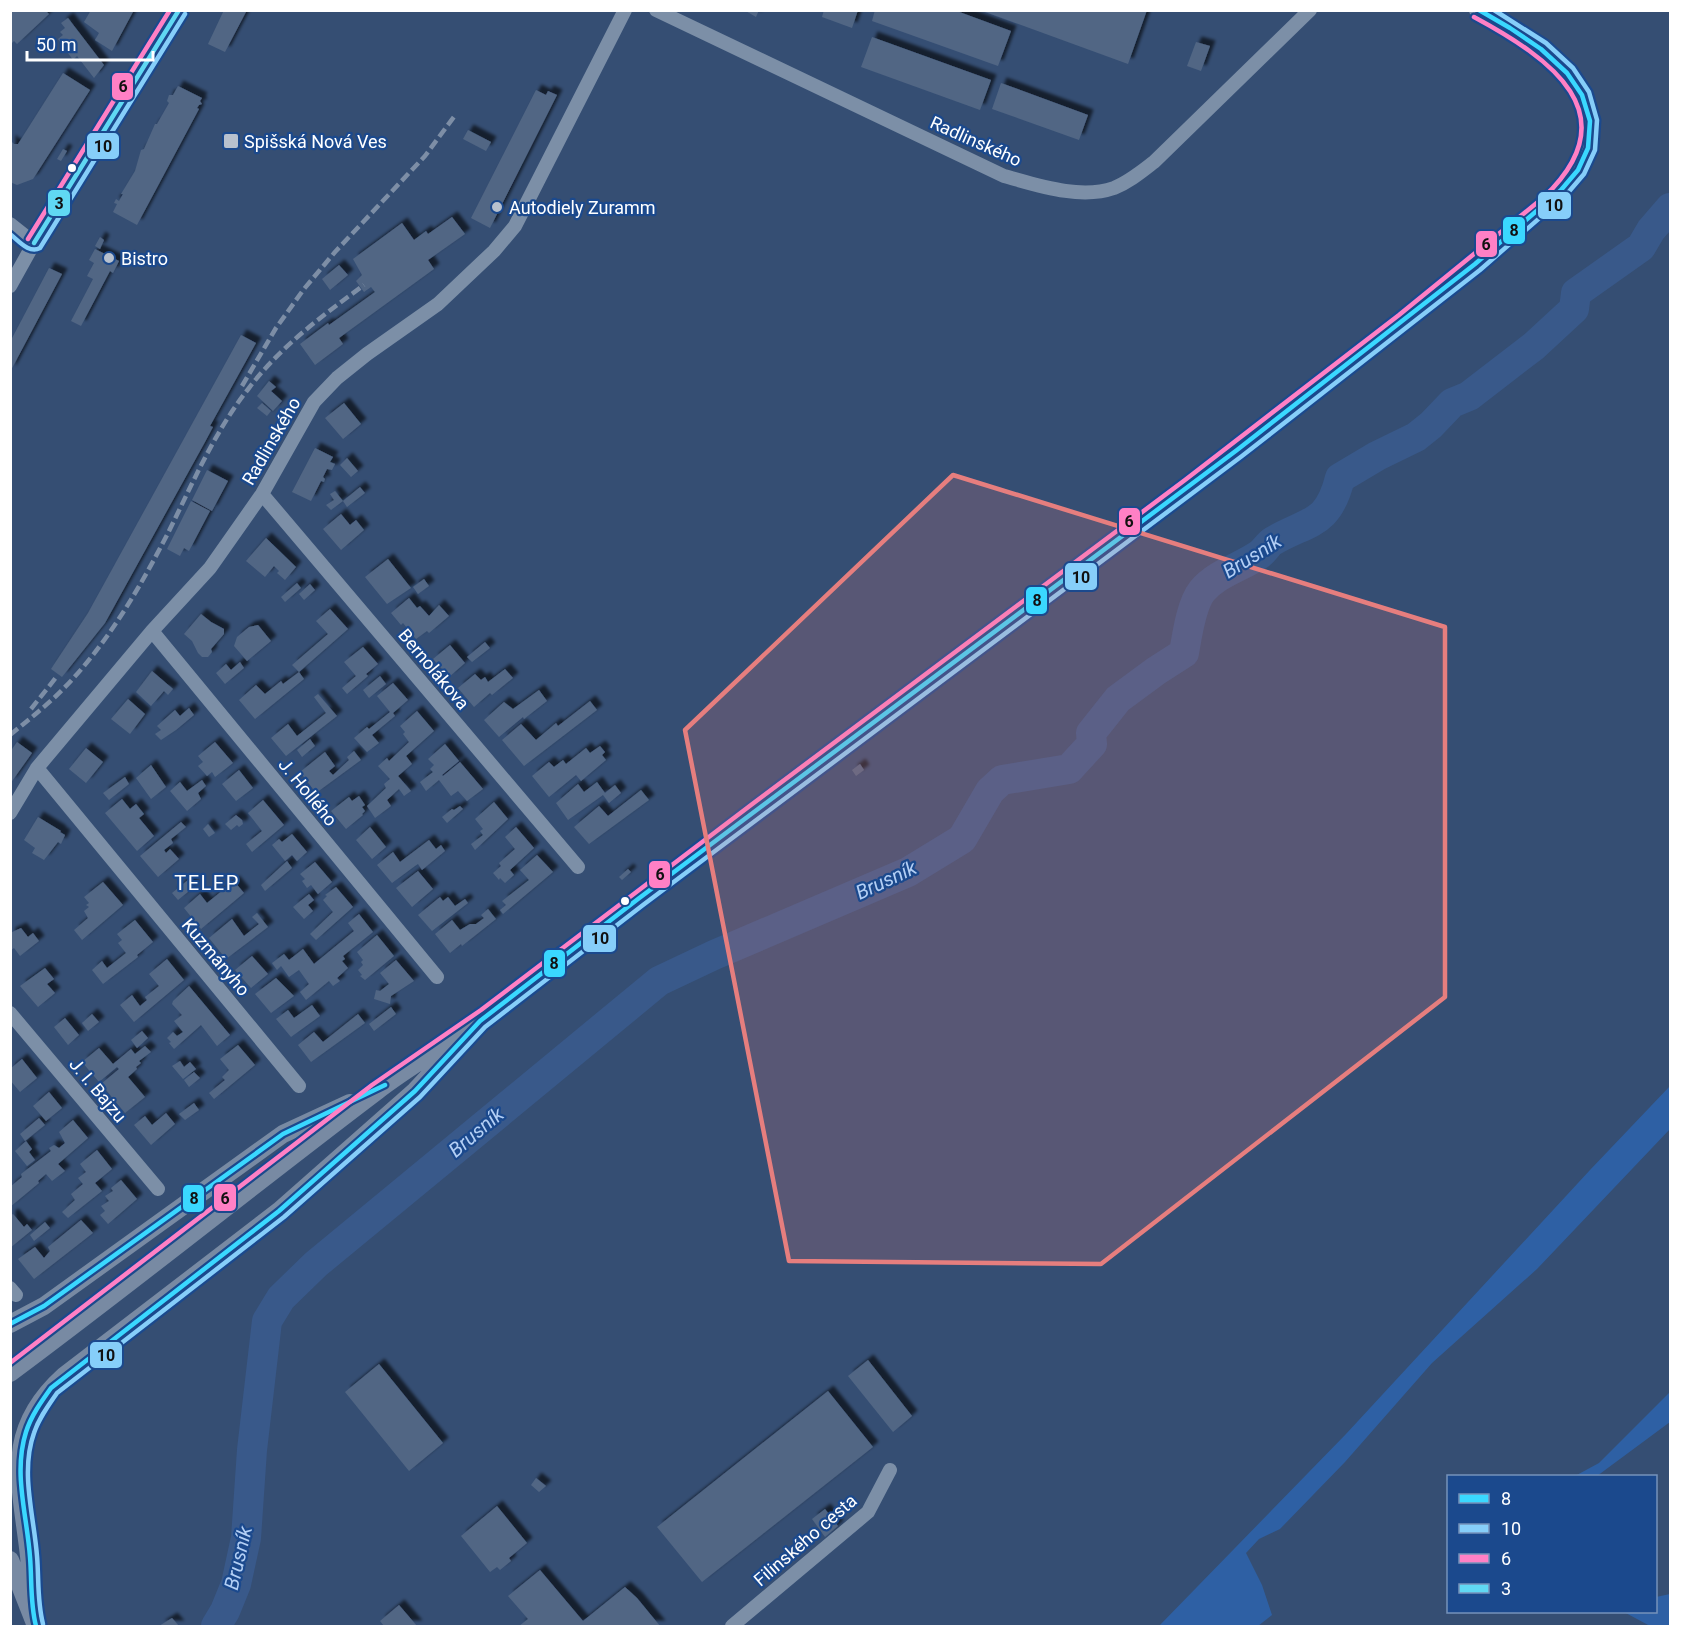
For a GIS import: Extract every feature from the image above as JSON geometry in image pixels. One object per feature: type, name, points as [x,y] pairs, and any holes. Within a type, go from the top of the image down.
[{"type":"main road","points":[[10,1373],[384,1086],[480,1021],[638,899],[1237,450],[1475,264],[1561,190],[1578,170],[1588,147],[1590,121],[1582,94],[1567,74],[1541,49],[1478,10]]},
{"type":"main road","points":[[34,1619],[30,1558],[19,1470],[22,1442],[30,1419],[41,1400],[64,1376],[279,1211],[415,1091],[480,1021]]},
{"type":"main road","points":[[10,1324],[44,1306],[283,1134],[384,1086]]},
{"type":"main road","points":[[10,1560],[34,1619]]},
{"type":"street","points":[[10,286],[34,243],[179,10]]},
{"type":"street","name":"Radlinského","points":[[10,813],[37,768],[152,631],[210,568],[262,494],[314,402],[337,378],[367,354],[438,304],[494,251],[514,226],[625,10]]},
{"type":"street","name":"Radlinského","points":[[656,10],[1004,176],[1039,186],[1095,192],[1114,188],[1133,178],[1154,162],[1310,10]]},
{"type":"street","points":[[10,224],[34,243]]},
{"type":"street","name":"Bernolákova","points":[[262,494],[578,867]]},
{"type":"street","name":"J. Hollého","points":[[152,631],[437,977]]},
{"type":"street","name":"Kuzmányho","points":[[37,768],[299,1086]]},
{"type":"street","name":"J. I. Bajzu","points":[[10,1014],[158,1189]]},
{"type":"street","name":"Filinského cesta","points":[[732,1626],[868,1512],[890,1470]]},
{"type":"highlighted area","points":[[953,475],[1445,627],[1445,997],[1101,1264],[789,1261],[685,730]]},
{"type":"shaded area","points":[[1670,1086],[1670,1129],[1537,1269],[1432,1363],[1345,1462],[1280,1529],[1259,1539],[1246,1553],[1262,1585],[1272,1615],[1258,1626],[1159,1626],[1346,1434]]},
{"type":"shaded area","points":[[1670,1392],[1670,1422],[1598,1475],[1577,1475],[1599,1463]]},
{"type":"shaded area","points":[[1670,1594],[1670,1626],[1650,1626],[1626,1613],[1657,1613],[1657,1597]]},
{"type":"building","points":[[10,10],[45,10],[49,14],[17,44],[14,41],[10,45]]},
{"type":"building","points":[[91,10],[134,10],[112,51],[95,40],[99,33],[84,22]]},
{"type":"building","points":[[224,10],[247,10],[225,52],[208,44]]},
{"type":"building","points":[[744,10],[759,10],[756,17]]},
{"type":"building","points":[[824,10],[858,10],[852,28],[822,17]]},
{"type":"building","points":[[875,10],[954,10],[1011,31],[998,66],[872,21]]},
{"type":"building","points":[[980,10],[1147,10],[1128,64]]},
{"type":"building","points":[[68,18],[104,65],[94,78],[77,56],[73,60],[58,39],[63,35],[60,32],[65,28],[61,23]]},
{"type":"building","points":[[872,37],[991,80],[980,110],[861,67]]},
{"type":"building","points":[[1196,42],[1210,46],[1201,71],[1187,66]]},
{"type":"building","points":[[63,73],[90,90],[33,179],[17,185],[10,182],[10,140],[18,144]]},
{"type":"building","points":[[1001,83],[1088,115],[1079,140],[992,109]]},
{"type":"building","points":[[178,86],[202,98],[200,101],[202,104],[197,108],[199,109],[137,225],[113,212],[117,204],[114,203],[116,199],[119,201],[135,171],[141,150],[144,149],[155,124],[169,103],[167,101],[169,95],[173,95]]},
{"type":"building","points":[[536,90],[546,95],[548,91],[557,95],[490,228],[471,218]]},
{"type":"building","points":[[468,130],[491,142],[486,151],[463,139]]},
{"type":"building","points":[[63,149],[67,151],[61,161],[57,159]]},
{"type":"building","points":[[452,217],[465,234],[428,260],[434,269],[339,338],[343,344],[315,365],[300,344],[375,292],[371,287],[364,292],[356,281],[362,275],[353,259],[402,223],[414,240],[426,231],[428,234]]},
{"type":"building","points":[[100,237],[104,240],[100,249],[95,246]]},
{"type":"building","points":[[95,249],[119,261],[113,273],[110,271],[81,326],[71,321],[93,279],[87,276],[94,263],[89,260]]},
{"type":"building","points":[[339,265],[348,275],[330,290],[322,279]]},
{"type":"building","points":[[49,268],[62,274],[10,372],[10,342]]},
{"type":"building","points":[[241,335],[256,343],[210,426],[213,427],[105,623],[62,677],[51,669],[88,613]]},
{"type":"building","points":[[269,381],[276,387],[271,391],[282,401],[273,411],[257,396]]},
{"type":"building","points":[[262,403],[271,411],[267,416],[257,408]]},
{"type":"building","points":[[344,403],[361,424],[343,439],[325,418]]},
{"type":"building","points":[[315,448],[333,457],[330,462],[335,464],[332,470],[327,469],[323,477],[324,482],[321,481],[311,501],[292,492]]},
{"type":"building","points":[[347,458],[358,471],[351,477],[340,465]]},
{"type":"building","points":[[207,470],[228,481],[212,511],[192,500]]},
{"type":"building","points":[[360,487],[365,493],[347,507],[343,501]]},
{"type":"building","points":[[335,491],[343,501],[331,510],[326,505],[334,500],[330,494]]},
{"type":"building","points":[[191,501],[210,511],[189,551],[184,548],[180,556],[167,549]]},
{"type":"building","points":[[341,514],[350,525],[356,520],[364,530],[341,550],[323,529]]},
{"type":"building","points":[[266,538],[296,567],[285,580],[277,573],[279,571],[274,566],[265,577],[246,561]]},
{"type":"building","points":[[388,559],[411,588],[387,604],[365,577]]},
{"type":"building","points":[[424,579],[429,586],[418,594],[413,587]]},
{"type":"building","points":[[297,583],[301,588],[285,602],[281,597]]},
{"type":"building","points":[[310,584],[315,590],[304,600],[299,594]]},
{"type":"building","points":[[409,598],[417,608],[420,606],[429,616],[439,605],[449,616],[429,633],[427,631],[416,639],[391,613]]},
{"type":"building","points":[[330,609],[348,629],[299,672],[292,665],[328,634],[316,621]]},
{"type":"building","points":[[201,614],[224,629],[224,634],[211,649],[212,652],[208,657],[202,657],[192,641],[184,634]]},
{"type":"building","points":[[258,625],[271,641],[247,661],[234,646],[237,637],[249,627]]},
{"type":"building","points":[[485,642],[490,648],[472,662],[467,657]]},
{"type":"building","points":[[450,645],[465,663],[449,677],[433,659]]},
{"type":"building","points":[[363,647],[378,664],[347,694],[342,688],[356,676],[344,662]]},
{"type":"building","points":[[240,662],[244,668],[225,684],[216,673],[226,664],[231,670]]},
{"type":"building","points":[[505,669],[513,678],[474,707],[458,688],[475,674],[481,680],[485,677],[488,682]]},
{"type":"building","points":[[152,671],[173,689],[168,695],[164,691],[151,706],[136,692]]},
{"type":"building","points":[[299,672],[304,679],[255,719],[239,700],[256,685],[265,694],[281,681],[283,684]]},
{"type":"building","points":[[380,676],[386,684],[369,698],[363,690]]},
{"type":"building","points":[[393,683],[408,700],[393,713],[395,716],[372,735],[379,743],[367,752],[354,738],[390,712],[377,696]]},
{"type":"building","points":[[539,690],[547,701],[499,737],[484,720],[504,702],[513,709]]},
{"type":"building","points":[[318,694],[337,716],[286,756],[271,738],[288,724],[297,736],[326,713],[314,697]]},
{"type":"building","points":[[128,699],[145,714],[130,734],[111,719]]},
{"type":"building","points":[[590,701],[597,710],[524,766],[502,740],[521,724],[536,740],[556,723],[558,726]]},
{"type":"building","points":[[189,708],[194,715],[176,730],[161,740],[155,734],[161,730],[157,726],[175,710],[180,716]]},
{"type":"building","points":[[417,711],[434,731],[406,756],[412,764],[398,776],[411,791],[404,796],[399,789],[387,800],[391,806],[375,818],[367,806],[386,788],[384,784],[390,779],[378,766],[387,758],[389,761],[409,742],[400,726]]},
{"type":"building","points":[[310,739],[315,746],[302,757],[297,750]]},
{"type":"building","points":[[17,742],[32,753],[10,784],[10,752]]},
{"type":"building","points":[[215,742],[233,763],[215,777],[212,772],[207,776],[198,766],[203,762],[198,756]]},
{"type":"building","points":[[445,744],[459,761],[442,775],[460,762],[483,789],[467,801],[458,791],[451,796],[439,780],[426,791],[420,782],[433,772],[430,769],[434,765],[428,759]]},
{"type":"building","points":[[600,746],[605,752],[602,755],[606,760],[581,781],[576,775],[549,797],[532,776],[549,762],[554,767],[563,760],[566,764],[586,748],[590,753]]},
{"type":"building","points":[[86,748],[103,762],[86,783],[69,769]]},
{"type":"building","points":[[354,751],[361,760],[316,793],[300,772],[325,752],[335,766],[329,771],[333,775],[349,760],[347,757]]},
{"type":"building","points":[[860,764],[864,770],[856,776],[852,770]]},
{"type":"building","points":[[151,765],[166,787],[151,799],[136,778]]},
{"type":"building","points":[[239,770],[253,788],[236,801],[222,784]]},
{"type":"building","points":[[125,777],[129,784],[109,800],[103,793]]},
{"type":"building","points":[[202,780],[206,786],[198,793],[201,799],[187,811],[170,791],[180,782],[187,791]]},
{"type":"building","points":[[597,782],[605,793],[615,785],[621,793],[609,803],[603,795],[568,820],[556,803],[578,784],[584,792]]},
{"type":"building","points":[[641,790],[649,800],[589,844],[574,827],[599,806],[608,816]]},
{"type":"building","points":[[359,796],[365,805],[362,807],[365,811],[346,829],[331,811],[349,797],[352,801]]},
{"type":"building","points":[[122,799],[130,809],[136,804],[144,814],[139,818],[154,836],[137,851],[105,813]]},
{"type":"building","points":[[263,800],[284,825],[252,852],[246,844],[262,831],[248,813]]},
{"type":"building","points":[[494,802],[508,819],[475,850],[471,844],[483,835],[480,831],[483,829],[475,819]]},
{"type":"building","points":[[460,806],[463,809],[447,823],[442,817]]},
{"type":"building","points":[[236,815],[243,824],[231,830],[225,824]]},
{"type":"building","points":[[38,817],[65,835],[61,844],[58,842],[44,860],[32,853],[35,848],[24,840]]},
{"type":"building","points":[[181,822],[186,827],[171,839],[173,843],[164,850],[166,853],[170,849],[179,859],[158,877],[140,856]]},
{"type":"building","points":[[208,824],[215,833],[209,837],[203,829]]},
{"type":"building","points":[[370,827],[386,847],[372,859],[356,840]]},
{"type":"building","points":[[516,827],[534,848],[510,870],[514,875],[505,883],[493,873],[501,866],[499,863],[515,849],[505,837]]},
{"type":"building","points":[[292,834],[307,852],[297,861],[292,855],[285,861],[272,845],[279,839],[282,842]]},
{"type":"building","points":[[429,840],[436,849],[441,845],[445,851],[422,870],[418,864],[392,883],[377,865],[393,852],[400,862]]},
{"type":"building","points":[[537,855],[553,872],[503,914],[500,910],[506,905],[502,901],[529,880],[520,870]]},
{"type":"building","points":[[287,861],[292,868],[265,891],[261,885]]},
{"type":"building","points":[[315,862],[332,882],[318,894],[311,885],[307,888],[302,881],[305,879],[300,874]]},
{"type":"building","points":[[628,869],[631,872],[622,880],[619,877]]},
{"type":"building","points":[[418,871],[433,889],[412,907],[396,888]]},
{"type":"building","points":[[188,880],[194,887],[178,900],[172,893]]},
{"type":"building","points":[[234,881],[244,893],[201,929],[184,908],[200,894],[207,903]]},
{"type":"building","points":[[103,882],[123,905],[82,940],[74,930],[88,918],[84,911],[89,907],[86,905],[89,903],[84,897]]},
{"type":"building","points":[[336,887],[353,907],[316,940],[310,934],[333,912],[323,900],[327,896],[325,895]]},
{"type":"building","points":[[309,894],[314,900],[308,905],[313,911],[304,919],[293,907]]},
{"type":"building","points":[[440,897],[443,901],[448,897],[455,906],[465,899],[468,903],[432,931],[418,915]]},
{"type":"building","points":[[488,909],[496,919],[450,953],[435,934],[452,920],[460,930],[470,924],[476,924],[484,918],[481,915]]},
{"type":"building","points":[[257,913],[268,927],[226,959],[209,938],[232,919],[244,936],[259,924],[252,917]]},
{"type":"building","points":[[359,914],[373,932],[343,956],[345,959],[342,961],[348,968],[337,978],[340,981],[333,986],[329,981],[306,1000],[300,992],[309,984],[299,970],[289,977],[281,966],[277,970],[272,963],[284,954],[289,960],[303,949],[314,964],[354,931],[348,923]]},
{"type":"building","points":[[135,920],[153,942],[137,955],[138,957],[103,984],[92,970],[102,961],[107,968],[126,953],[118,943],[122,940],[117,934]]},
{"type":"building","points":[[21,928],[28,937],[33,933],[39,941],[20,956],[14,948],[10,951],[10,933]]},
{"type":"building","points":[[377,935],[394,956],[365,980],[360,976],[362,975],[358,970],[363,965],[361,962],[363,960],[357,952]]},
{"type":"building","points":[[252,956],[268,974],[251,988],[235,970]]},
{"type":"building","points":[[167,959],[184,980],[134,1022],[120,1005],[132,995],[140,1006],[147,1000],[145,997],[159,986],[149,974]]},
{"type":"building","points":[[396,960],[414,981],[391,996],[390,1004],[374,999],[376,990],[380,991],[389,984],[380,973]]},
{"type":"building","points":[[45,968],[54,979],[47,984],[55,993],[38,1007],[20,986]]},
{"type":"building","points":[[276,978],[294,996],[271,1013],[255,994]]},
{"type":"building","points":[[189,986],[230,1035],[217,1046],[201,1025],[174,1049],[169,1043],[171,1042],[167,1038],[173,1032],[177,1036],[183,1032],[174,1021],[182,1015],[172,1004],[173,1001]]},
{"type":"building","points":[[312,1005],[320,1016],[291,1037],[276,1019],[288,1010],[294,1018]]},
{"type":"building","points":[[391,1007],[396,1014],[374,1031],[369,1024]]},
{"type":"building","points":[[92,1014],[99,1022],[88,1031],[82,1023]]},
{"type":"building","points":[[358,1014],[365,1023],[311,1062],[298,1045],[314,1032],[323,1042]]},
{"type":"building","points":[[65,1018],[79,1035],[68,1045],[54,1027]]},
{"type":"building","points":[[142,1031],[148,1038],[137,1048],[131,1040]]},
{"type":"building","points":[[238,1045],[255,1065],[214,1099],[209,1093],[225,1080],[222,1077],[229,1070],[220,1059]]},
{"type":"building","points":[[145,1046],[151,1052],[139,1061],[141,1063],[136,1067],[137,1069],[128,1077],[145,1097],[125,1113],[101,1084],[119,1069],[117,1067],[99,1082],[82,1062],[99,1048],[113,1064],[131,1049],[135,1054]]},
{"type":"building","points":[[22,1059],[37,1078],[20,1092],[10,1080],[10,1069]]},
{"type":"building","points":[[180,1061],[184,1067],[190,1062],[196,1069],[183,1079],[172,1066]]},
{"type":"building","points":[[194,1072],[200,1078],[189,1087],[184,1080]]},
{"type":"building","points":[[49,1092],[62,1108],[46,1121],[33,1106]]},
{"type":"building","points":[[194,1103],[199,1110],[185,1120],[179,1114]]},
{"type":"building","points":[[166,1113],[175,1124],[151,1145],[134,1125],[145,1116],[152,1125]]},
{"type":"building","points":[[39,1118],[45,1125],[25,1141],[20,1134]]},
{"type":"building","points":[[73,1120],[88,1138],[58,1164],[65,1171],[52,1181],[46,1174],[38,1181],[39,1183],[10,1207],[10,1187],[22,1177],[21,1174],[51,1151],[49,1148],[54,1145],[59,1148],[65,1143],[59,1132]]},
{"type":"building","points":[[26,1141],[32,1149],[29,1152],[35,1160],[27,1166],[15,1151]]},
{"type":"building","points":[[97,1150],[112,1169],[95,1183],[102,1191],[68,1218],[62,1212],[75,1200],[71,1194],[83,1184],[78,1178],[86,1172],[80,1164]]},
{"type":"building","points":[[121,1180],[137,1199],[108,1224],[100,1215],[105,1211],[101,1206],[109,1201],[105,1196],[113,1191],[111,1188]]},
{"type":"building","points":[[13,1214],[24,1227],[27,1224],[32,1230],[10,1248],[10,1216]]},
{"type":"building","points":[[81,1220],[93,1233],[34,1279],[18,1259],[35,1247],[44,1258],[50,1251],[48,1247]]},
{"type":"building","points":[[45,1222],[50,1228],[34,1241],[30,1235]]},
{"type":"building","points":[[868,1360],[912,1416],[893,1432],[848,1376]]},
{"type":"building","points":[[379,1364],[443,1443],[409,1471],[345,1392]]},
{"type":"building","points":[[828,1391],[873,1447],[702,1582],[657,1527]]},
{"type":"building","points":[[536,1478],[546,1486],[539,1492],[531,1485]]},
{"type":"building","points":[[497,1506],[527,1543],[509,1558],[511,1561],[500,1570],[497,1567],[490,1572],[461,1536]]},
{"type":"building","points":[[825,1509],[838,1526],[825,1537],[812,1519]]},
{"type":"building","points":[[540,1570],[583,1621],[625,1587],[660,1626],[519,1626],[528,1619],[508,1596]]},
{"type":"building","points":[[399,1605],[417,1626],[384,1626],[380,1621]]},
{"type":"building","points":[[172,1618],[179,1626],[159,1626]]},
{"type":"waterway","name":"Brusník","points":[[216,1626],[236,1584],[246,1538],[252,1450],[267,1321],[281,1298],[316,1264],[659,981],[908,872],[962,839],[990,791],[1002,780],[1069,769],[1092,744],[1091,733],[1118,699],[1184,653],[1195,604],[1208,585],[1260,554],[1273,541],[1315,520],[1330,505],[1340,478],[1416,437],[1452,403],[1469,396],[1534,346],[1574,309],[1576,293],[1641,247],[1651,230],[1670,208]]},
{"type":"railway","points":[[242,386],[276,328],[304,289],[335,252],[425,156],[456,114]]},
{"type":"railway","points":[[10,735],[73,679],[104,641],[156,557],[214,441],[249,388],[288,345],[364,285]]},
{"type":"railway","points":[[31,709],[58,675]]},
{"type":"transit line","name":"6","points":[[28,239],[170,10]]},
{"type":"transit line","name":"3","points":[[34,243],[179,10]]},
{"type":"transit line","name":"8","points":[[36,1626],[22,1494],[22,1447],[28,1426],[51,1388],[279,1211],[415,1091],[480,1021],[638,899],[1237,450],[1475,264],[1561,190],[1578,170],[1588,148],[1590,121],[1582,95],[1567,73],[1541,49],[1479,10]]},
{"type":"transit line","name":"10","points":[[43,1624],[29,1494],[28,1463],[36,1428],[57,1393],[284,1217],[420,1097],[485,1027],[643,905],[1242,456],[1480,270],[1566,195],[1584,174],[1595,150],[1597,120],[1589,92],[1573,68],[1546,43],[1494,10]]},
{"type":"transit line","name":"10","points":[[10,234],[28,248],[40,248],[185,14]]},
{"type":"transit line","name":"6","points":[[10,1363],[372,1085],[481,1010],[1185,480],[1399,315],[1544,197],[1569,167],[1580,140],[1580,114],[1570,91],[1552,70],[1529,51],[1474,17]]},
{"type":"transit line","name":"8","points":[[10,1324],[44,1306],[283,1134],[385,1085]]},
{"type":"place","name":"Spišská Nová Ves","points":[[231,141]]},
{"type":"place","name":"Autodiely Zuramm","points":[[497,207]]},
{"type":"place","name":"Bistro","points":[[109,258]]},
{"type":"district","name":"TELEP","points":[[207,883]]}]
